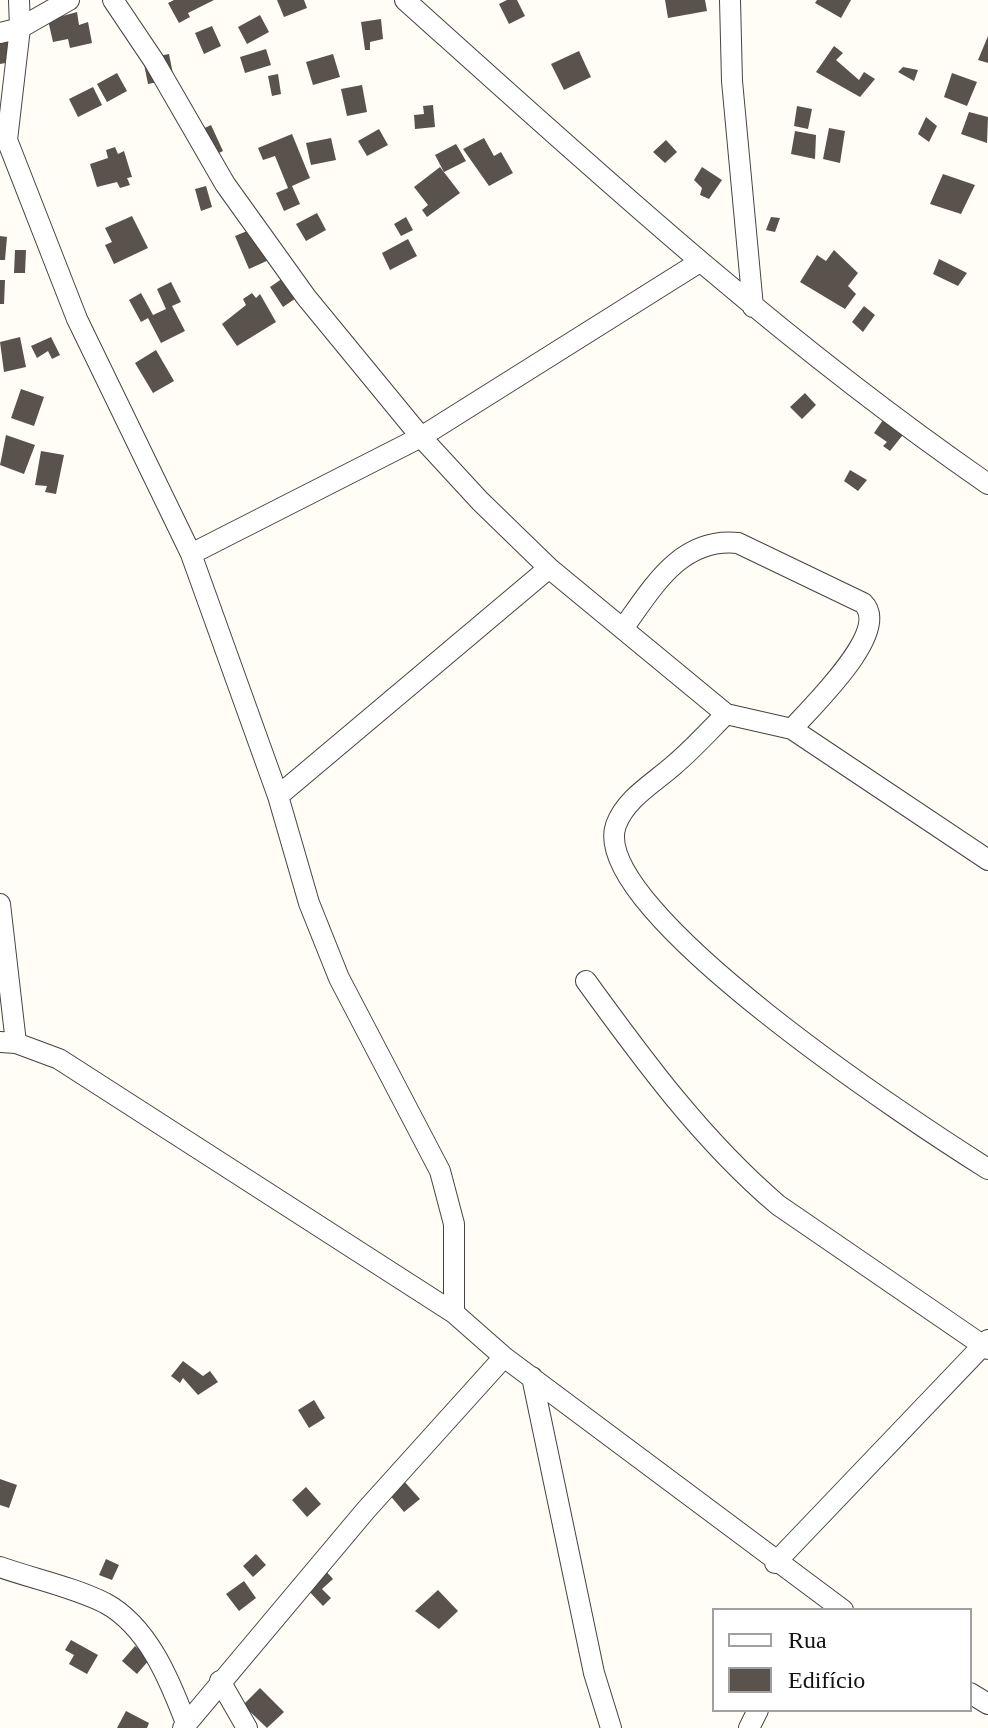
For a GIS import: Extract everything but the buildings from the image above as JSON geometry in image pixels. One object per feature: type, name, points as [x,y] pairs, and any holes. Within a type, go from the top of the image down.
[{"type":"street","points":[[19,0],[10,30],[4,148],[77,319],[191,554],[278,796],[309,903],[339,978],[440,1171],[454,1224],[454,1313]]},
{"type":"street","points":[[10,30],[69,0]]},
{"type":"street","points":[[113,0],[154,61],[225,184],[306,297],[421,437],[549,568],[726,714],[792,729],[988,860]]},
{"type":"street","points":[[405,0],[698,263],[893,419],[988,484]]},
{"type":"street","points":[[730,0],[732,81],[753,307]]},
{"type":"street","points":[[191,554],[421,437],[698,263]]},
{"type":"street","points":[[624,627],[663,574],[682,556],[720,541],[738,543],[863,603],[870,614],[867,635],[792,729]]},
{"type":"street","points":[[278,796],[549,568]]},
{"type":"street","points":[[726,714],[676,764],[627,804],[615,828],[617,853],[630,882],[642,900],[703,962],[807,1045],[988,1169]]},
{"type":"street","points":[[0,904],[8,1042],[59,1059],[454,1313],[504,1357],[775,1563],[812,1602],[835,1608]]},
{"type":"street","points":[[586,981],[710,1142],[749,1180],[778,1205],[987,1345],[775,1563]]},
{"type":"street","points":[[185,1725],[366,1510],[504,1357]]},
{"type":"street","points":[[532,1377],[588,1644],[611,1728]]},
{"type":"street","points":[[0,1567],[106,1604],[129,1624],[169,1677],[185,1725]]},
{"type":"street","points":[[220,1681],[247,1728]]}]
